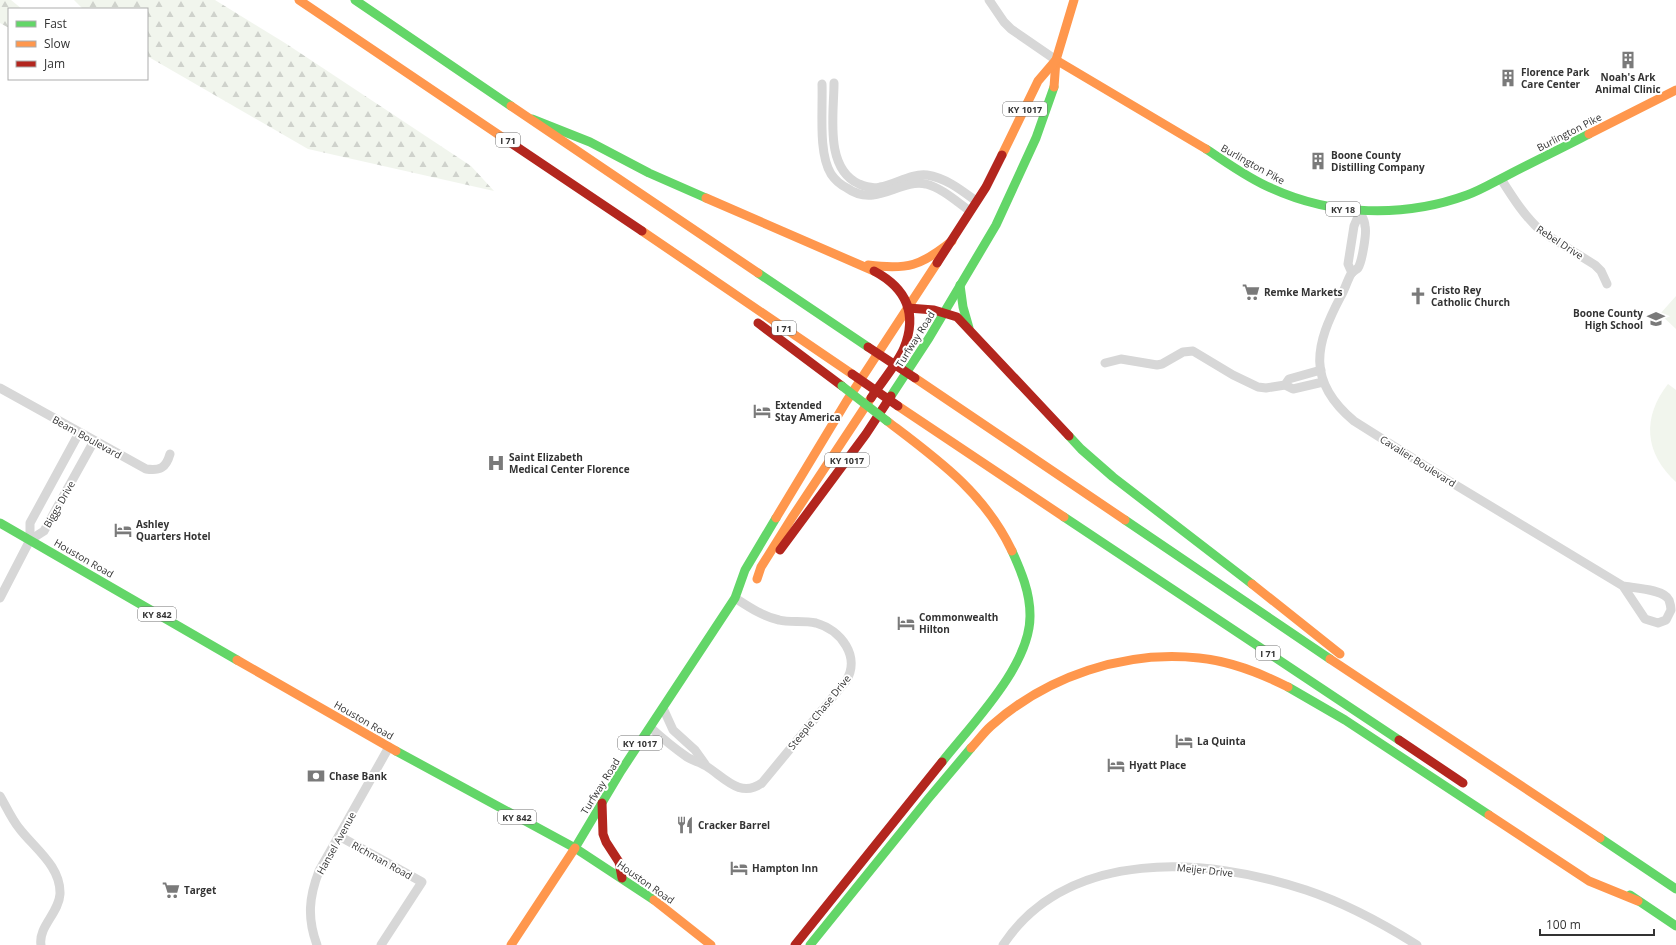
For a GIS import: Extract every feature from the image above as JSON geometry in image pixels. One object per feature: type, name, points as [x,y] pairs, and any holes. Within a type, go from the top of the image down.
[{"type":"main road","name":"I 71","points":[[299,0],[716,281],[898,406],[1473,790]]},
{"type":"main road","points":[[355,0],[532,119],[687,226],[1676,889]]},
{"type":"main road","name":"Turfway Road","points":[[734,598],[757,579],[767,567],[866,434],[929,338],[996,225],[1036,138],[1054,87],[1056,60],[1074,0]]},
{"type":"main road","name":"Turfway Road","points":[[510,945],[575,848],[602,803],[734,598],[748,564],[846,402],[986,187],[1038,81],[1056,60]]},
{"type":"main road","name":"Burlington Pike","points":[[1056,60],[1270,188],[1316,204],[1360,212],[1399,210],[1434,205],[1468,195],[1676,90]]},
{"type":"main road","points":[[532,119],[590,142],[649,173],[862,265],[894,284],[905,298],[908,308],[908,336],[903,350],[793,516],[761,567],[757,579]]},
{"type":"main road","points":[[862,265],[884,268],[916,266],[933,256],[952,241]]},
{"type":"main road","points":[[716,281],[746,314],[842,386],[951,471],[983,504],[1014,554],[1024,579],[1029,602],[1029,628],[1022,654],[1006,682],[795,945]]},
{"type":"main road","points":[[960,285],[963,307],[969,330]]},
{"type":"main road","points":[[908,308],[945,311],[957,318],[1081,449],[1113,477],[1339,652],[1369,684]]},
{"type":"main road","name":"Houston Road","points":[[0,524],[389,747],[575,848],[661,904],[711,945]]},
{"type":"main road","points":[[810,945],[950,772],[992,725],[1026,700],[1056,682],[1088,670],[1121,661],[1155,656],[1201,657],[1231,664],[1268,677],[1288,687],[1345,720],[1589,881],[1638,901]]},
{"type":"main road","points":[[602,803],[606,842],[619,862],[622,878]]},
{"type":"main road","points":[[1599,874],[1676,926]]},
{"type":"street","points":[[989,0],[1010,29],[1056,60]]},
{"type":"street","points":[[834,83],[834,147],[836,160],[851,179],[864,186],[874,188],[885,187],[910,177],[926,175],[951,184],[976,201]]},
{"type":"street","points":[[822,84],[823,152],[826,163],[832,175],[840,184],[851,191],[871,195],[912,184],[927,184],[936,188],[970,211]]},
{"type":"street","name":"Rebel Drive","points":[[1501,179],[1512,197],[1534,225],[1542,232],[1595,264],[1602,271],[1607,284]]},
{"type":"street","name":"Cavalier Boulevard","points":[[1360,212],[1354,226],[1348,264],[1352,273],[1323,335],[1320,352],[1320,370],[1323,382],[1335,402],[1354,421],[1449,481],[1623,586],[1663,594],[1669,599],[1671,610],[1666,620],[1658,623],[1645,619],[1623,586]]},
{"type":"street","points":[[1105,363],[1121,359],[1157,365],[1167,362],[1182,352],[1193,351],[1233,375],[1258,387],[1266,388],[1285,385],[1293,389],[1323,382]]},
{"type":"street","points":[[1285,385],[1289,378],[1320,370]]},
{"type":"street","name":"Beam Boulevard","points":[[0,388],[146,469],[160,468],[167,464],[170,454]]},
{"type":"street","name":"Biggs Drive","points":[[30,540],[30,523],[79,433]]},
{"type":"street","name":"Biggs Drive","points":[[30,540],[44,531],[94,441]]},
{"type":"street","points":[[0,598],[30,540]]},
{"type":"street","name":"Steeple Chase Drive","points":[[651,728],[688,758],[705,766],[728,783],[748,789],[756,787],[762,783],[851,673],[851,656],[848,648],[842,640],[828,628],[816,624],[780,621],[765,616],[734,598]]},
{"type":"street","name":"Steeple Chase Drive","points":[[663,708],[673,730],[694,750],[705,766]]},
{"type":"street","name":"Hansel Avenue","points":[[316,945],[311,930],[310,920],[312,891],[319,871],[389,747]]},
{"type":"street","points":[[0,796],[17,826],[49,862],[56,874],[59,887],[58,902],[41,934],[41,945]]},
{"type":"street","name":"Richman Road","points":[[339,836],[422,882],[381,945]]},
{"type":"street","name":"Meijer Drive","points":[[1003,945],[1019,923],[1034,910],[1066,889],[1115,872],[1143,867],[1166,867],[1212,870],[1242,874],[1306,890],[1361,913],[1388,927],[1417,945]]},
{"type":"green space","points":[[0,0],[11,0],[21,8],[8,8],[8,27],[0,23]]},
{"type":"green space","points":[[74,0],[215,0],[285,43],[471,166],[494,191],[308,149],[148,57],[148,8],[82,8]]},
{"type":"green space","points":[[1676,296],[1676,329],[1660,314]]},
{"type":"green space","points":[[1668,384],[1676,390],[1676,482],[1665,471],[1658,459],[1650,434],[1654,409]]},
{"type":"traffic: fast","points":[[355,0],[511,106]]},
{"type":"traffic: fast","points":[[891,396],[929,338],[996,225],[1036,138],[1054,87]]},
{"type":"traffic: fast","points":[[532,119],[590,142],[649,173],[706,198]]},
{"type":"traffic: fast","points":[[1206,149],[1254,180],[1294,197],[1343,209],[1368,211],[1418,208],[1467,195],[1589,134]]},
{"type":"traffic: fast","points":[[758,273],[868,347]]},
{"type":"traffic: fast","points":[[960,285],[963,307],[969,328]]},
{"type":"traffic: fast","points":[[842,386],[887,421]]},
{"type":"traffic: fast","points":[[1069,436],[1081,449],[1113,477],[1252,584]]},
{"type":"traffic: fast","points":[[1064,517],[1399,740]]},
{"type":"traffic: fast","points":[[575,848],[621,771],[735,598],[745,570],[776,518]]},
{"type":"traffic: fast","points":[[1125,520],[1330,659]]},
{"type":"traffic: fast","points":[[0,523],[237,660]]},
{"type":"traffic: fast","points":[[942,762],[998,693],[1021,654],[1028,634],[1030,606],[1027,590],[1012,551]]},
{"type":"traffic: fast","points":[[1288,687],[1345,720],[1489,815]]},
{"type":"traffic: fast","points":[[810,945],[971,748]]},
{"type":"traffic: fast","points":[[396,751],[575,848],[654,900]]},
{"type":"traffic: fast","points":[[1600,838],[1676,889]]},
{"type":"traffic: fast","points":[[1630,895],[1676,926]]},
{"type":"traffic: slow","points":[[299,0],[511,143]]},
{"type":"traffic: slow","points":[[1054,87],[1056,60],[1074,0]]},
{"type":"traffic: slow","points":[[1056,60],[1206,149]]},
{"type":"traffic: slow","points":[[1002,155],[1038,81],[1056,60]]},
{"type":"traffic: slow","points":[[1589,134],[1676,90]]},
{"type":"traffic: slow","points":[[511,106],[758,273]]},
{"type":"traffic: slow","points":[[706,198],[874,271]]},
{"type":"traffic: slow","points":[[642,231],[852,374]]},
{"type":"traffic: slow","points":[[868,265],[894,267],[913,264],[931,256],[952,241]]},
{"type":"traffic: slow","points":[[776,518],[846,402],[937,263]]},
{"type":"traffic: slow","points":[[915,378],[1125,520]]},
{"type":"traffic: slow","points":[[757,579],[761,567],[793,516],[871,398]]},
{"type":"traffic: slow","points":[[898,406],[1064,517]]},
{"type":"traffic: slow","points":[[887,421],[924,449],[958,478],[988,511],[1001,530],[1012,551]]},
{"type":"traffic: slow","points":[[1252,584],[1340,654]]},
{"type":"traffic: slow","points":[[971,748],[991,726],[1013,708],[1037,693],[1062,680],[1088,670],[1115,663],[1143,658],[1199,658],[1245,668],[1288,687]]},
{"type":"traffic: slow","points":[[1330,659],[1600,838]]},
{"type":"traffic: slow","points":[[237,660],[396,751]]},
{"type":"traffic: slow","points":[[1489,815],[1589,881],[1638,901]]},
{"type":"traffic: slow","points":[[511,945],[575,848]]},
{"type":"traffic: slow","points":[[654,900],[711,945]]},
{"type":"traffic: jam","points":[[511,143],[642,231]]},
{"type":"traffic: jam","points":[[937,263],[986,187],[1002,155]]},
{"type":"traffic: jam","points":[[871,398],[901,354],[908,335],[910,324],[909,313],[901,294],[894,285],[874,271]]},
{"type":"traffic: jam","points":[[908,308],[934,310],[957,317],[1069,436]]},
{"type":"traffic: jam","points":[[758,323],[842,386]]},
{"type":"traffic: jam","points":[[868,347],[915,378]]},
{"type":"traffic: jam","points":[[852,374],[898,406]]},
{"type":"traffic: jam","points":[[780,550],[866,434],[891,396]]},
{"type":"traffic: jam","points":[[1399,740],[1463,783]]},
{"type":"traffic: jam","points":[[795,945],[942,762]]},
{"type":"traffic: jam","points":[[602,803],[603,834],[606,842],[619,862],[622,878]]},
{"type":"place","name":"Noah's Ark Animal Clinic","points":[[1628,60]]},
{"type":"place","name":"Florence Park Care Center","points":[[1508,78]]},
{"type":"place","name":"Boone County Distilling Company","points":[[1318,161]]},
{"type":"place","name":"Remke Markets","points":[[1251,292]]},
{"type":"place","name":"Cristo Rey Catholic Church","points":[[1418,296]]},
{"type":"place","name":"Boone County High School","points":[[1656,319]]},
{"type":"place","name":"Extended Stay America","points":[[762,411]]},
{"type":"place","name":"Saint Elizabeth Medical Center Florence","points":[[496,463]]},
{"type":"place","name":"Ashley Quarters Hotel","points":[[123,530]]},
{"type":"place","name":"Commonwealth Hilton","points":[[906,623]]},
{"type":"place","name":"La Quinta","points":[[1184,741]]},
{"type":"place","name":"Hyatt Place","points":[[1116,765]]},
{"type":"place","name":"Chase Bank","points":[[316,776]]},
{"type":"place","name":"Cracker Barrel","points":[[685,825]]},
{"type":"place","name":"Hampton Inn","points":[[739,868]]},
{"type":"place","name":"Target","points":[[171,890]]}]
